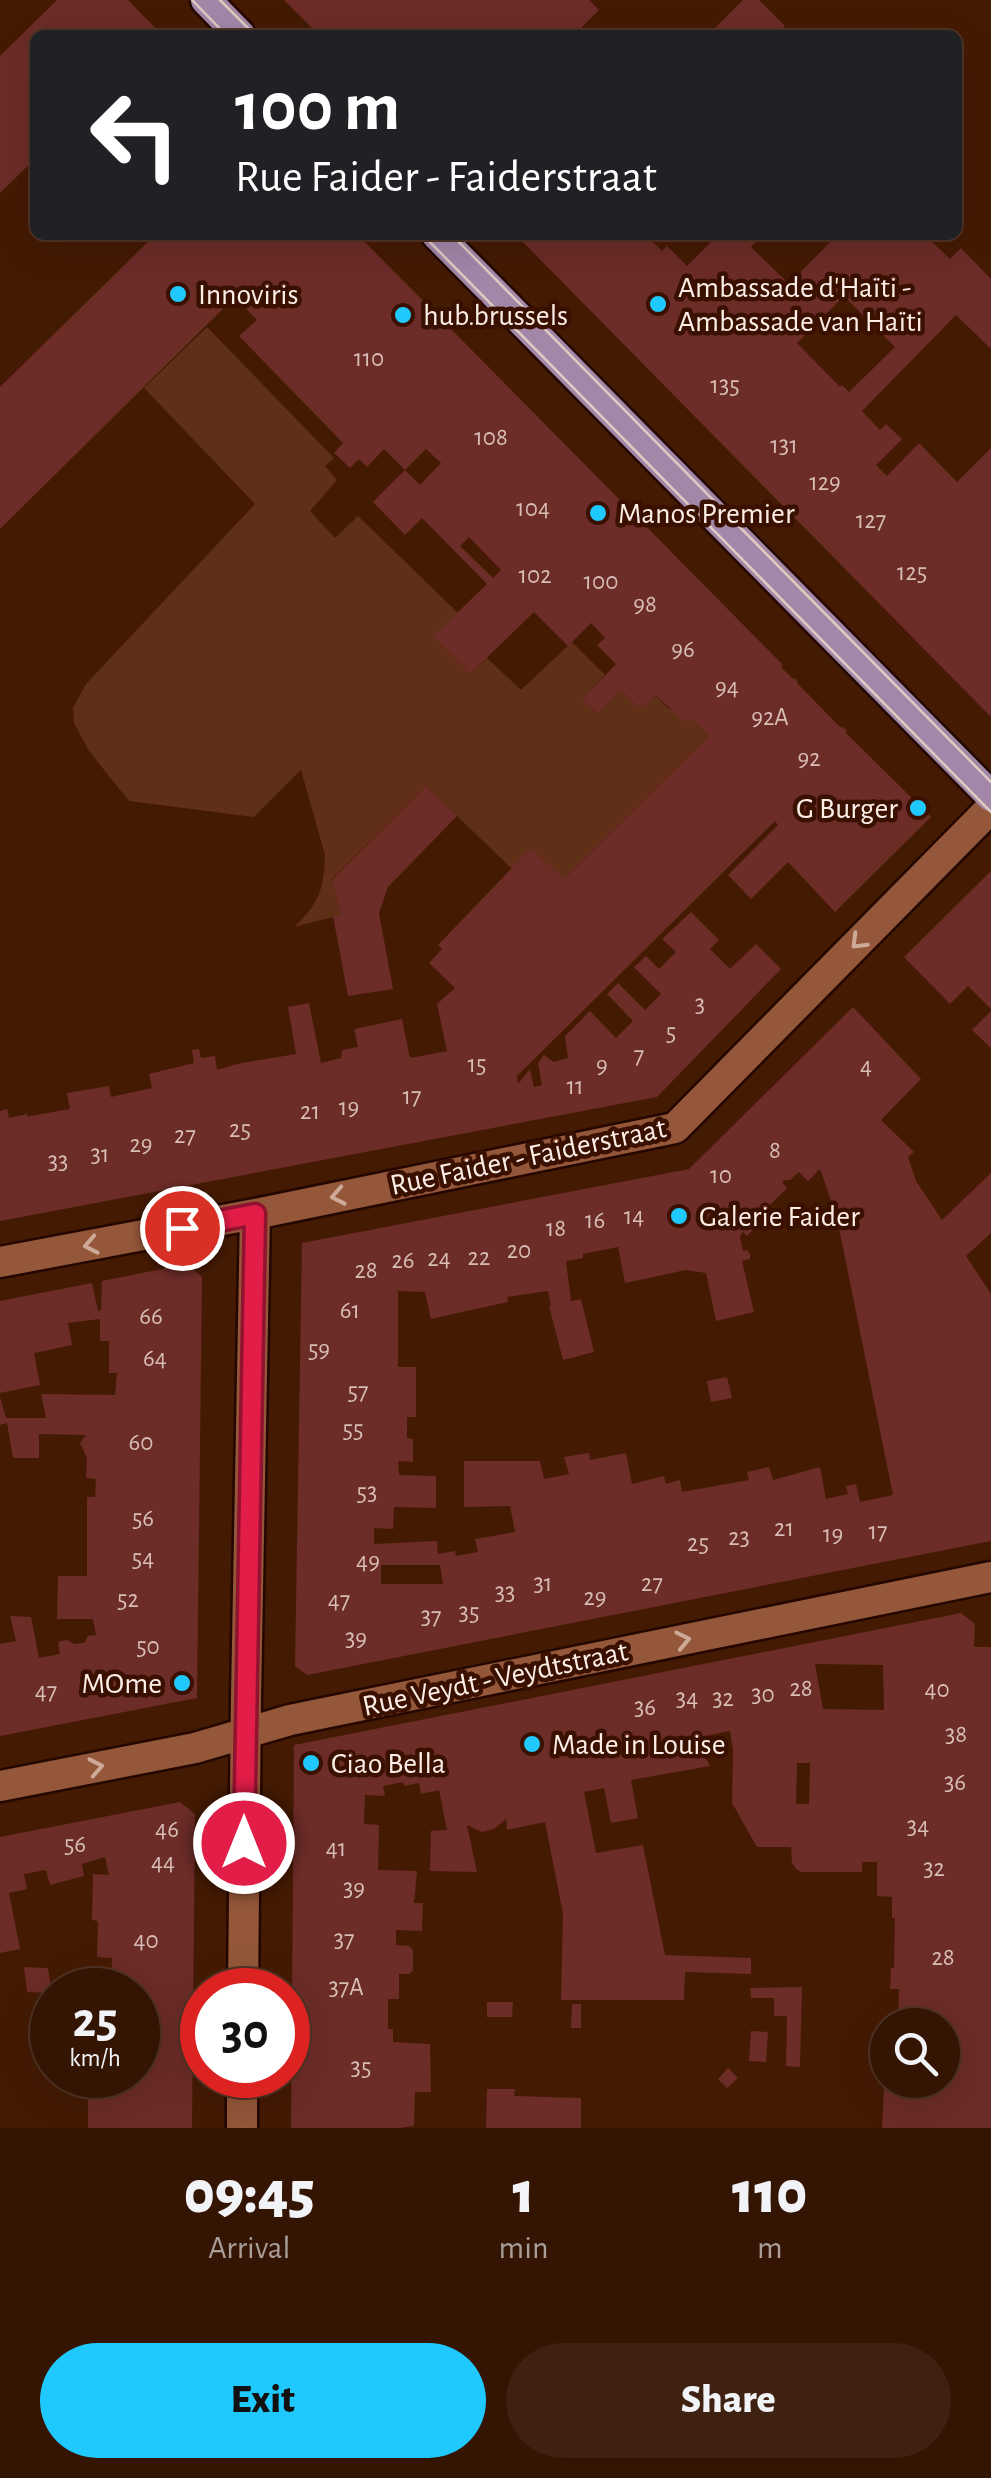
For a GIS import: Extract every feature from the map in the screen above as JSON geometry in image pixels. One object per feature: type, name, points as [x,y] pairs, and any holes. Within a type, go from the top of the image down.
[{"type":"main road","points":[[206,0],[235,30]]},
{"type":"main road","points":[[442,240],[991,796]]},
{"type":"street","name":"Rue Faider - Faiderstraat","points":[[0,1262],[675,1128],[991,808]]},
{"type":"street","points":[[243,1968],[255,1214]]},
{"type":"street","name":"Rue Veydt - Veydtstraat","points":[[0,1786],[195,1748],[290,1720],[991,1577]]},
{"type":"street","points":[[242,2098],[242,2128]]},
{"type":"shaded area","points":[[207,327],[334,458],[325,466],[337,480],[310,511],[335,538],[358,516],[458,613],[470,674],[487,658],[521,690],[572,642],[605,675],[583,699],[596,713],[621,690],[637,706],[644,706],[655,695],[669,709],[692,719],[709,736],[564,879],[511,868],[426,786],[332,879],[341,915],[294,927],[318,895],[325,855],[301,770],[254,817],[129,801],[89,751],[74,723],[73,708],[86,684],[255,504],[144,388]]},
{"type":"building","points":[[57,0],[128,0],[157,30],[30,30],[30,164],[0,193],[0,56]]},
{"type":"building","points":[[284,0],[589,0],[599,10],[583,30],[314,30]]},
{"type":"building","points":[[743,0],[759,0],[785,26],[781,30],[713,30]]},
{"type":"building","points":[[150,240],[363,240],[931,817],[835,912],[788,862],[751,899],[728,875],[778,825],[775,821],[517,1076],[518,1084],[530,1069],[534,1087],[542,1085],[538,1063],[544,1055],[554,1062],[568,1058],[565,1036],[590,1011],[616,1038],[633,1021],[607,994],[618,983],[645,1010],[661,994],[634,967],[646,956],[659,969],[676,952],[662,939],[691,912],[719,940],[710,949],[730,969],[756,944],[781,969],[657,1097],[0,1221],[0,1111],[7,1109],[9,1118],[27,1114],[28,1117],[70,1109],[67,1093],[109,1086],[111,1097],[152,1088],[149,1074],[194,1063],[192,1050],[199,1049],[201,1058],[215,1056],[217,1070],[296,1054],[288,1007],[309,1003],[321,1063],[341,1058],[342,1050],[358,1047],[354,1029],[402,1019],[410,1058],[447,1051],[437,1004],[455,988],[429,963],[442,949],[438,945],[531,848],[564,879],[709,736],[692,719],[687,723],[655,695],[644,706],[637,706],[621,690],[597,713],[582,700],[616,664],[597,645],[605,638],[591,623],[568,646],[534,612],[470,674],[433,636],[487,584],[422,518],[405,535],[373,502],[405,470],[384,449],[367,467],[359,459],[350,468],[334,453],[343,443],[239,336],[257,320],[235,297],[0,529],[0,387]],"holes":[[[426,449],[441,463],[420,485],[405,470]],[[469,537],[501,570],[493,578],[460,546]]]},
{"type":"building","points":[[521,240],[651,240],[662,251],[667,246],[687,266],[713,240],[757,240],[751,247],[789,284],[832,240],[930,240],[950,259],[961,248],[991,279],[991,349],[956,315],[862,411],[880,430],[886,424],[902,439],[876,465],[887,476],[919,443],[957,482],[991,448],[991,717]],"holes":[[[844,296],[895,347],[849,392],[797,343]]]},
{"type":"building","points":[[426,786],[457,816],[388,887],[379,913],[393,989],[348,996],[333,916],[341,915],[332,880]]},
{"type":"building","points":[[991,871],[991,1009],[968,986],[950,1004],[904,957]]},
{"type":"building","points":[[853,1007],[921,1079],[881,1120],[914,1152],[908,1157],[916,1181],[942,1220],[991,1173],[991,1233],[966,1256],[991,1294],[991,1541],[307,1675],[295,1666],[302,1243],[689,1169]],"holes":[[[820,1169],[837,1218],[893,1495],[860,1502],[856,1484],[846,1486],[848,1494],[826,1499],[820,1467],[773,1480],[769,1467],[747,1472],[749,1480],[682,1492],[680,1480],[666,1484],[664,1476],[632,1484],[626,1453],[590,1460],[589,1453],[564,1457],[569,1474],[544,1479],[540,1461],[464,1461],[464,1507],[510,1506],[515,1532],[475,1539],[478,1552],[456,1556],[455,1551],[438,1554],[437,1541],[374,1544],[374,1528],[393,1529],[394,1507],[436,1508],[436,1476],[399,1475],[398,1461],[413,1462],[413,1439],[407,1438],[407,1417],[416,1417],[416,1367],[398,1367],[398,1291],[425,1292],[431,1319],[508,1302],[507,1297],[548,1291],[563,1360],[594,1352],[581,1299],[571,1301],[566,1261],[583,1258],[583,1254],[618,1247],[625,1283],[686,1270],[706,1273],[716,1321],[754,1312],[742,1261],[750,1259],[750,1254],[743,1251],[740,1236],[743,1232],[747,1236],[772,1211],[768,1207],[787,1188],[782,1182],[799,1172],[808,1181]],[[381,1565],[440,1565],[443,1584],[381,1584]]]},
{"type":"building","points":[[991,1011],[991,1048],[972,1030]]},
{"type":"building","points":[[187,1264],[202,1277],[197,1698],[0,1736],[0,1644],[16,1641],[10,1616],[31,1617],[39,1658],[60,1654],[58,1642],[84,1643],[88,1636],[96,1635],[93,1619],[57,1619],[58,1576],[87,1576],[87,1497],[95,1497],[96,1479],[86,1478],[87,1458],[80,1443],[86,1435],[39,1434],[39,1458],[13,1458],[7,1423],[0,1425],[0,1397],[6,1418],[46,1418],[41,1394],[115,1395],[117,1373],[109,1373],[109,1341],[100,1341],[100,1319],[68,1323],[72,1345],[34,1353],[40,1385],[0,1393],[0,1301],[92,1283],[98,1311],[102,1281]]},
{"type":"building","points":[[727,1377],[732,1398],[711,1402],[707,1381]]},
{"type":"building","points":[[961,1613],[975,1624],[974,1647],[991,1647],[991,2128],[882,2128],[884,2098],[960,2098],[960,2008],[898,2008],[899,1989],[890,1989],[894,1968],[892,1897],[877,1896],[877,1862],[862,1862],[862,1872],[802,1872],[792,1863],[791,1847],[757,1847],[732,1803],[730,1731],[710,1735],[711,1749],[703,1753],[710,1766],[631,1780],[638,1818],[611,1823],[604,1788],[584,1792],[596,1853],[643,1845],[665,1955],[751,1958],[751,1974],[685,1972],[684,2000],[561,2000],[563,1914],[545,1822],[507,1830],[506,1819],[494,1829],[482,1832],[467,1825],[477,1872],[430,1871],[431,1831],[447,1830],[439,1790],[421,1794],[419,1783],[404,1786],[403,1782],[383,1786],[385,1796],[365,1795],[364,1824],[379,1825],[378,1870],[417,1871],[414,1903],[423,1903],[422,1931],[396,1930],[396,1945],[413,1950],[413,1971],[399,1974],[399,1999],[388,1999],[388,2029],[393,2029],[393,2042],[430,2044],[431,2092],[415,2092],[414,2126],[291,2128],[291,2098],[310,2098],[310,1968],[292,1968],[294,1745]],"holes":[[[815,1664],[883,1665],[884,1710],[823,1709]],[[797,1763],[810,1763],[809,1804],[796,1804]]]},
{"type":"building","points":[[180,1802],[195,1814],[194,1968],[180,1968],[180,2098],[192,2098],[192,2128],[88,2128],[88,2098],[160,2098],[160,1968],[112,1968],[112,1958],[97,1957],[98,1921],[92,1920],[93,1874],[109,1875],[105,1857],[82,1864],[84,1876],[50,1885],[46,1870],[24,1874],[27,1889],[9,1893],[20,1949],[0,1953],[0,1837]]},
{"type":"building","points":[[24,1967],[48,1968],[30,1968],[27,1992]]},
{"type":"building","points":[[802,1987],[800,2067],[786,2066],[787,2016],[774,2016],[774,1998],[751,1998],[750,1988]]},
{"type":"building","points":[[487,2002],[513,2002],[512,2017],[487,2017]]},
{"type":"building","points":[[572,2004],[581,2004],[581,2028],[571,2028]]},
{"type":"building","points":[[751,2031],[768,2032],[766,2062],[749,2061]]},
{"type":"building","points":[[728,2068],[738,2078],[727,2088],[718,2079]]},
{"type":"building","points":[[487,2089],[515,2089],[514,2096],[581,2098],[581,2128],[486,2128]]},
{"type":"tram line","points":[[192,0],[221,30]]},
{"type":"tram line","points":[[220,0],[250,30]]},
{"type":"tram line","points":[[428,240],[991,812]]},
{"type":"tram line","points":[[457,240],[991,782]]},
{"type":"place","name":"Innoviris","points":[[178,294]]},
{"type":"place","name":"Ambassade d'Haïti - Ambassade van Haïti","points":[[658,304]]},
{"type":"place","name":"hub.brussels","points":[[403,315]]},
{"type":"place","name":"Manos Premier","points":[[598,513]]},
{"type":"place","name":"G Burger","points":[[918,808]]},
{"type":"place","name":"Galerie Faider","points":[[679,1216]]},
{"type":"place","name":"MOme","points":[[182,1683]]},
{"type":"place","name":"Made in Louise","points":[[532,1744]]},
{"type":"place","name":"Ciao Bella","points":[[311,1763]]},
{"type":"route","points":[[182,1228],[255,1214],[244,1843]]}]
